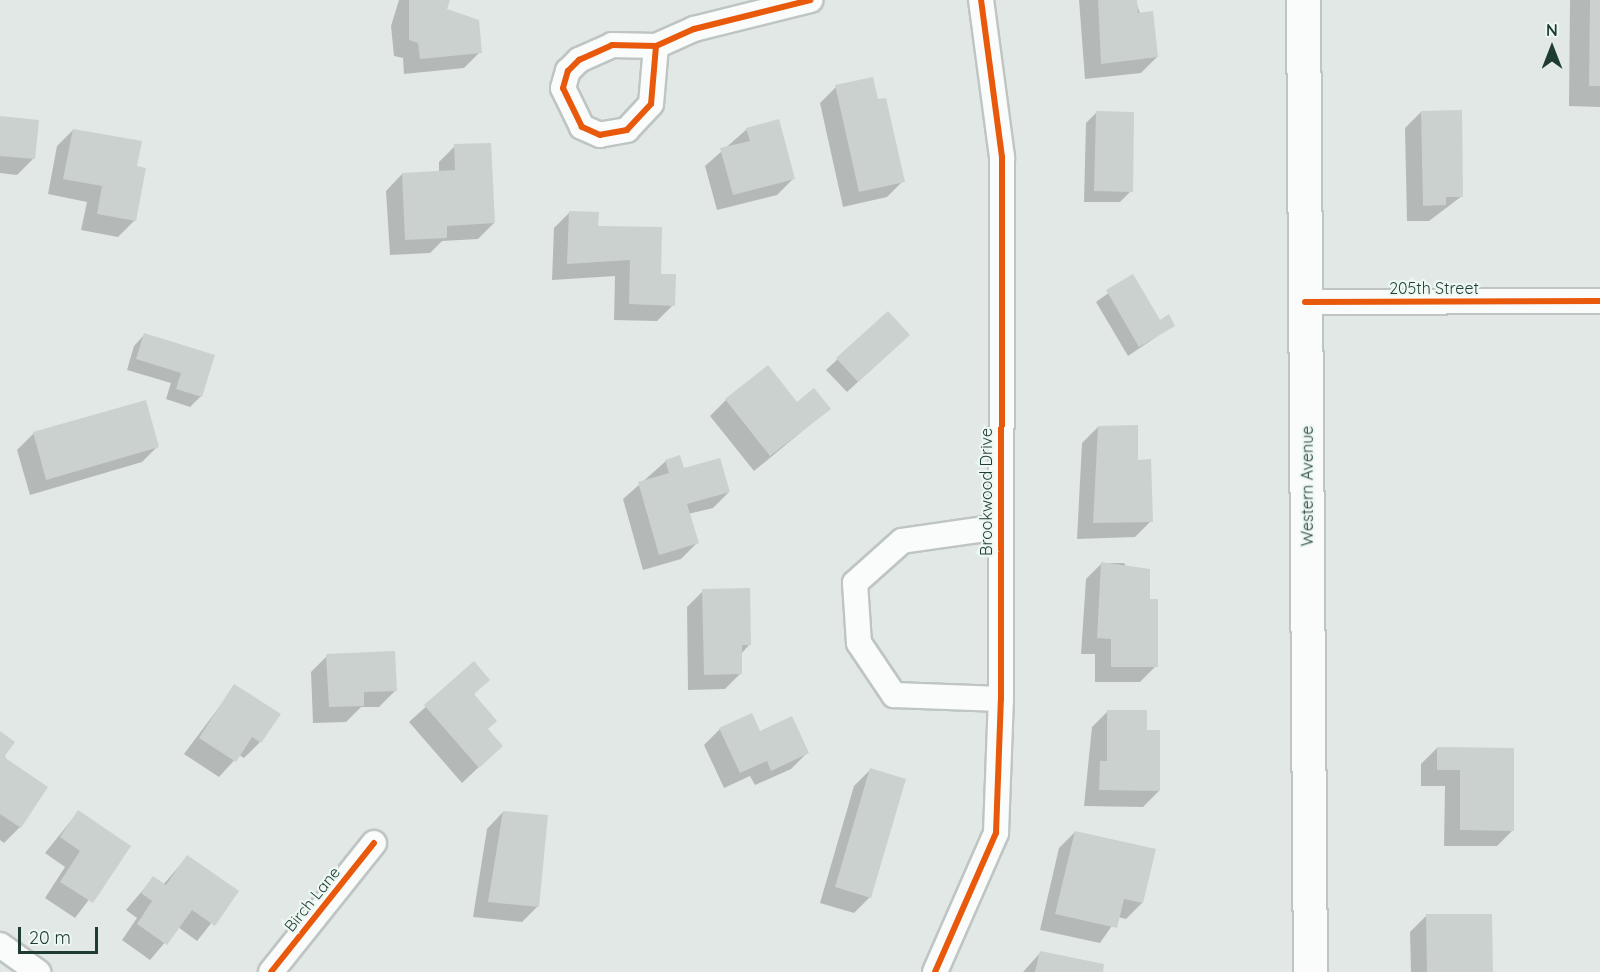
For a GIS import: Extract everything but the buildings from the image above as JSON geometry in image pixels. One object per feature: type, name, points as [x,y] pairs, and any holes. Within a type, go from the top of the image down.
[{"type":"main road","name":"Western Avenue","points":[[1304,0],[1310,972]]},
{"type":"street","points":[[656,46],[694,29],[810,0]]},
{"type":"street","name":"Brookwood Drive","points":[[935,972],[996,833],[1001,699],[999,527],[1002,157],[981,0]]},
{"type":"street","name":"205th Street","points":[[1305,302],[1600,301]]},
{"type":"street","points":[[999,527],[902,541],[855,583],[859,643],[894,695],[1001,699]]},
{"type":"street","name":"Birch Lane","points":[[271,972],[375,843]]},
{"type":"street","points":[[0,945],[38,972]]},
{"type":"cycle path","points":[[656,46],[651,104],[627,130],[600,135],[582,127],[563,88],[568,71],[579,60],[612,45],[656,46],[694,29],[810,0]]},
{"type":"cycle path","points":[[935,972],[996,833],[1001,699],[1002,157],[981,0]]},
{"type":"cycle path","points":[[1305,302],[1600,301]]},
{"type":"cycle path","points":[[271,972],[374,843]]}]
